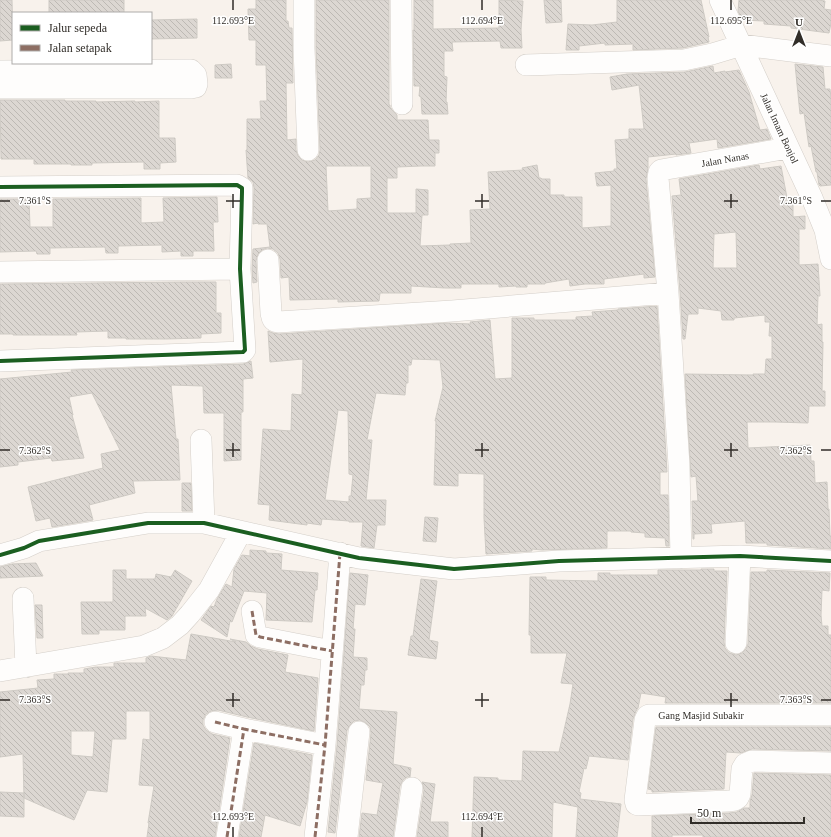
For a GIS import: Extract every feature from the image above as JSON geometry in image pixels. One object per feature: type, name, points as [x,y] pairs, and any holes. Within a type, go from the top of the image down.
[{"type":"street","points":[[304,0],[304,48],[308,150]]},
{"type":"street","points":[[401,0],[402,104]]},
{"type":"street","name":"Jalan Imam Bonjol","points":[[720,0],[812,198],[825,230],[831,259]]},
{"type":"street","points":[[526,65],[684,60],[712,54],[742,45],[831,56]]},
{"type":"street","points":[[0,71],[191,70],[196,75],[197,84],[196,87],[191,88],[0,88]]},
{"type":"street","name":"Jalan Nanas","points":[[668,293],[658,178],[659,172],[661,170],[788,148]]},
{"type":"street","points":[[0,187],[237,184],[242,188],[240,269],[245,350],[244,352],[0,361]]},
{"type":"street","points":[[268,260],[271,313],[272,319],[278,322],[452,312],[668,293],[679,465],[681,558]]},
{"type":"street","points":[[0,272],[240,269]]},
{"type":"street","points":[[201,440],[204,523]]},
{"type":"street","points":[[0,555],[24,548],[39,541],[148,523],[204,523],[359,558],[454,569],[559,561],[740,556],[831,561]]},
{"type":"street","points":[[0,671],[144,646],[163,638],[180,625],[209,590],[241,532]]},
{"type":"street","points":[[315,837],[325,745],[340,553]]},
{"type":"street","points":[[736,643],[740,556]]},
{"type":"street","points":[[23,598],[26,667]]},
{"type":"street","points":[[252,612],[256,635],[260,637],[332,651]]},
{"type":"street","name":"Gang Masjid Subakir","points":[[831,715],[647,716],[645,720],[635,800],[636,804],[638,805],[720,802],[735,800],[740,794],[742,769],[745,764],[752,761],[831,763]]},
{"type":"street","points":[[215,722],[325,745]]},
{"type":"street","points":[[227,837],[244,729]]},
{"type":"street","points":[[347,837],[360,732]]},
{"type":"street","points":[[405,837],[412,788]]},
{"type":"building","points":[[0,0],[12,0],[12,40],[0,41]]},
{"type":"building","points":[[49,0],[124,0],[124,12],[49,12]]},
{"type":"building","points":[[256,0],[286,0],[286,21],[288,21],[289,28],[292,28],[293,83],[286,83],[287,140],[296,139],[296,150],[298,156],[302,160],[308,162],[315,160],[319,155],[320,150],[316,48],[316,0],[389,0],[390,108],[397,115],[397,120],[428,120],[429,140],[439,140],[439,153],[435,153],[435,166],[397,167],[397,178],[387,178],[387,213],[416,213],[416,189],[428,190],[428,215],[422,215],[420,246],[471,243],[470,210],[490,209],[488,172],[523,170],[522,168],[537,165],[539,178],[550,179],[550,195],[582,197],[582,228],[611,226],[611,185],[597,186],[595,173],[614,171],[614,169],[617,169],[615,140],[629,139],[629,129],[644,129],[639,85],[612,90],[610,77],[627,74],[685,72],[713,66],[714,73],[739,70],[749,92],[760,130],[767,129],[771,139],[718,148],[717,139],[689,143],[691,153],[648,157],[646,179],[655,277],[644,278],[644,274],[604,279],[604,284],[570,286],[569,279],[545,284],[527,284],[527,287],[499,287],[499,284],[461,284],[461,288],[411,286],[411,293],[380,293],[379,301],[338,302],[338,299],[290,300],[289,277],[281,278],[280,259],[278,253],[273,249],[267,248],[258,254],[256,261],[257,282],[253,283],[253,249],[270,247],[267,224],[253,224],[254,188],[253,182],[248,178],[246,150],[247,119],[261,119],[260,101],[267,101],[266,65],[256,65],[256,40],[249,40],[248,9],[256,9]],"holes":[[[326,166],[371,166],[371,198],[357,199],[357,209],[328,211]]]},
{"type":"building","points":[[414,0],[433,0],[433,29],[499,28],[499,0],[523,1],[521,30],[522,48],[501,48],[500,41],[452,42],[453,51],[444,51],[444,76],[447,77],[446,102],[448,114],[422,114],[421,97],[419,96],[420,86],[414,86]]},
{"type":"building","points":[[544,0],[561,0],[562,22],[546,23]]},
{"type":"building","points":[[617,0],[701,0],[709,42],[683,48],[633,50],[633,44],[605,45],[605,43],[579,46],[579,50],[566,50],[568,24],[592,25],[617,22]]},
{"type":"building","points":[[739,0],[825,1],[824,9],[831,10],[829,33],[791,28],[791,26],[764,24],[764,21],[742,20],[738,11]]},
{"type":"building","points":[[197,19],[197,38],[152,39],[152,20]]},
{"type":"building","points":[[231,64],[232,78],[215,78],[215,65]]},
{"type":"building","points":[[795,64],[823,67],[825,89],[830,89],[831,185],[819,185],[811,146],[809,147],[804,113],[800,114]]},
{"type":"building","points":[[0,100],[65,100],[96,102],[159,101],[159,138],[175,138],[176,162],[160,163],[160,169],[144,169],[144,162],[71,165],[34,164],[34,159],[1,159]]},
{"type":"building","points":[[759,165],[760,169],[781,166],[788,203],[793,203],[793,217],[805,216],[805,229],[799,229],[799,265],[818,264],[820,296],[818,296],[817,325],[822,324],[822,391],[825,391],[825,406],[809,406],[808,423],[747,422],[748,448],[810,445],[811,461],[814,461],[815,483],[827,482],[831,549],[767,545],[767,543],[746,543],[745,521],[711,524],[712,533],[694,534],[693,539],[692,501],[698,501],[696,476],[691,477],[685,374],[765,374],[766,359],[772,359],[772,336],[769,336],[770,322],[765,322],[765,315],[734,318],[734,320],[722,320],[721,311],[698,308],[698,314],[688,314],[685,339],[683,339],[672,196],[681,195],[679,179]],"holes":[[[736,232],[737,268],[713,268],[714,234]]]},
{"type":"building","points":[[217,197],[218,222],[213,222],[214,251],[193,251],[193,256],[181,256],[181,251],[162,252],[162,245],[118,246],[118,253],[106,253],[105,247],[50,248],[50,254],[37,254],[36,251],[0,252],[0,199],[29,199],[30,227],[53,227],[53,199],[141,198],[141,223],[164,222],[163,198]]},
{"type":"building","points":[[216,282],[216,313],[221,313],[221,333],[201,334],[201,338],[108,338],[108,331],[76,332],[77,335],[0,334],[0,284]]},
{"type":"building","points":[[657,306],[667,472],[660,472],[660,495],[668,495],[669,546],[666,546],[665,538],[645,537],[645,533],[631,531],[607,531],[607,548],[532,549],[532,551],[486,554],[484,474],[458,473],[458,486],[434,485],[435,421],[443,387],[440,360],[412,359],[411,365],[408,365],[408,383],[406,383],[405,395],[376,393],[367,440],[372,440],[366,500],[386,500],[385,525],[377,525],[374,548],[361,546],[363,522],[322,519],[321,525],[307,523],[307,525],[269,520],[270,505],[258,504],[263,429],[291,431],[292,394],[302,395],[303,359],[270,362],[268,331],[279,334],[446,323],[471,324],[470,322],[490,320],[495,379],[512,378],[512,318],[534,318],[534,320],[576,320],[576,317],[593,316],[592,312]],"holes":[[[338,410],[348,411],[349,474],[353,475],[351,496],[349,496],[349,502],[325,500]]]},
{"type":"building","points":[[251,361],[253,378],[243,379],[241,460],[224,461],[224,413],[204,413],[203,386],[171,385],[176,439],[178,439],[180,480],[133,481],[135,493],[89,505],[93,520],[52,527],[50,518],[36,521],[28,487],[103,468],[101,454],[120,450],[92,393],[69,397],[72,415],[84,458],[52,461],[51,458],[18,462],[18,465],[0,467],[0,379],[72,372],[71,370],[243,364]]},
{"type":"building","points":[[182,483],[191,483],[192,511],[182,511]]},
{"type":"building","points":[[425,517],[438,518],[436,542],[423,541]]},
{"type":"building","points":[[250,550],[282,554],[281,570],[318,573],[312,622],[266,620],[267,593],[244,591],[232,622],[230,621],[227,637],[201,620],[211,606],[214,607],[226,584],[232,587],[234,569],[242,555],[250,556]]},
{"type":"building","points":[[36,563],[43,576],[0,578],[0,567],[12,564]]},
{"type":"building","points":[[701,569],[727,571],[724,642],[725,648],[729,653],[736,655],[742,653],[748,644],[751,572],[767,572],[767,570],[830,573],[829,591],[822,590],[821,615],[822,626],[828,626],[828,635],[831,635],[831,703],[665,703],[666,697],[641,693],[638,708],[633,719],[628,760],[589,756],[586,769],[584,768],[579,792],[581,793],[580,799],[621,804],[617,837],[576,837],[578,807],[553,802],[552,837],[472,837],[474,777],[522,781],[523,751],[559,752],[570,704],[573,684],[561,683],[567,653],[531,653],[531,635],[529,635],[530,577],[546,577],[546,580],[598,581],[598,573],[610,573],[610,575],[658,575],[658,570]]},
{"type":"building","points":[[113,570],[126,570],[126,579],[155,579],[156,574],[171,577],[175,570],[192,581],[172,616],[167,620],[145,608],[146,616],[125,616],[125,630],[99,630],[99,634],[82,634],[81,602],[113,602]]},
{"type":"building","points":[[350,573],[368,575],[365,605],[355,604],[353,629],[355,629],[353,657],[367,658],[367,670],[365,670],[364,685],[361,685],[359,709],[397,712],[393,764],[411,768],[410,777],[403,780],[400,786],[393,837],[359,837],[362,813],[377,815],[383,783],[366,780],[371,733],[370,727],[360,720],[354,721],[347,730],[335,833],[328,832],[337,746]]},
{"type":"building","points":[[421,579],[437,581],[429,640],[438,642],[436,659],[408,655],[411,636],[413,636]]},
{"type":"building","points":[[35,605],[42,605],[43,638],[37,638]]},
{"type":"building","points":[[191,634],[236,642],[230,639],[246,642],[258,649],[288,655],[285,672],[318,678],[314,731],[218,710],[211,711],[206,714],[203,720],[203,725],[206,730],[212,734],[230,738],[215,837],[147,837],[154,786],[139,785],[143,739],[150,740],[150,711],[126,711],[126,739],[112,739],[107,792],[87,790],[74,820],[24,798],[23,754],[0,757],[0,692],[38,688],[37,680],[54,679],[54,674],[84,673],[84,669],[114,667],[114,663],[146,663],[146,658],[151,656],[186,660]],"holes":[[[71,731],[95,731],[93,757],[71,755]]]},
{"type":"building","points":[[656,727],[831,727],[831,751],[752,749],[741,753],[726,752],[724,789],[652,792],[652,790],[648,789]]},
{"type":"building","points":[[254,743],[312,755],[307,802],[300,826],[265,815],[261,837],[239,837]]},
{"type":"building","points":[[754,773],[831,775],[831,837],[703,837],[703,835],[672,835],[672,837],[652,837],[652,816],[729,813],[737,812],[744,808],[750,808]]},
{"type":"building","points":[[422,782],[435,784],[430,822],[448,822],[448,837],[417,837],[424,790]]},
{"type":"building","points":[[0,792],[24,793],[24,817],[0,816]]},
{"type":"marked path","points":[[315,837],[325,745],[340,553]]},
{"type":"marked path","points":[[252,611],[256,635],[332,651]]},
{"type":"marked path","points":[[215,722],[244,729]]},
{"type":"marked path","points":[[227,837],[244,729],[325,745]]},
{"type":"cycle path","points":[[0,187],[237,185],[242,188],[240,269],[245,350],[243,352],[0,361]]},
{"type":"cycle path","points":[[0,555],[24,548],[39,541],[148,523],[204,523],[359,558],[454,569],[559,561],[740,556],[831,561]]}]
